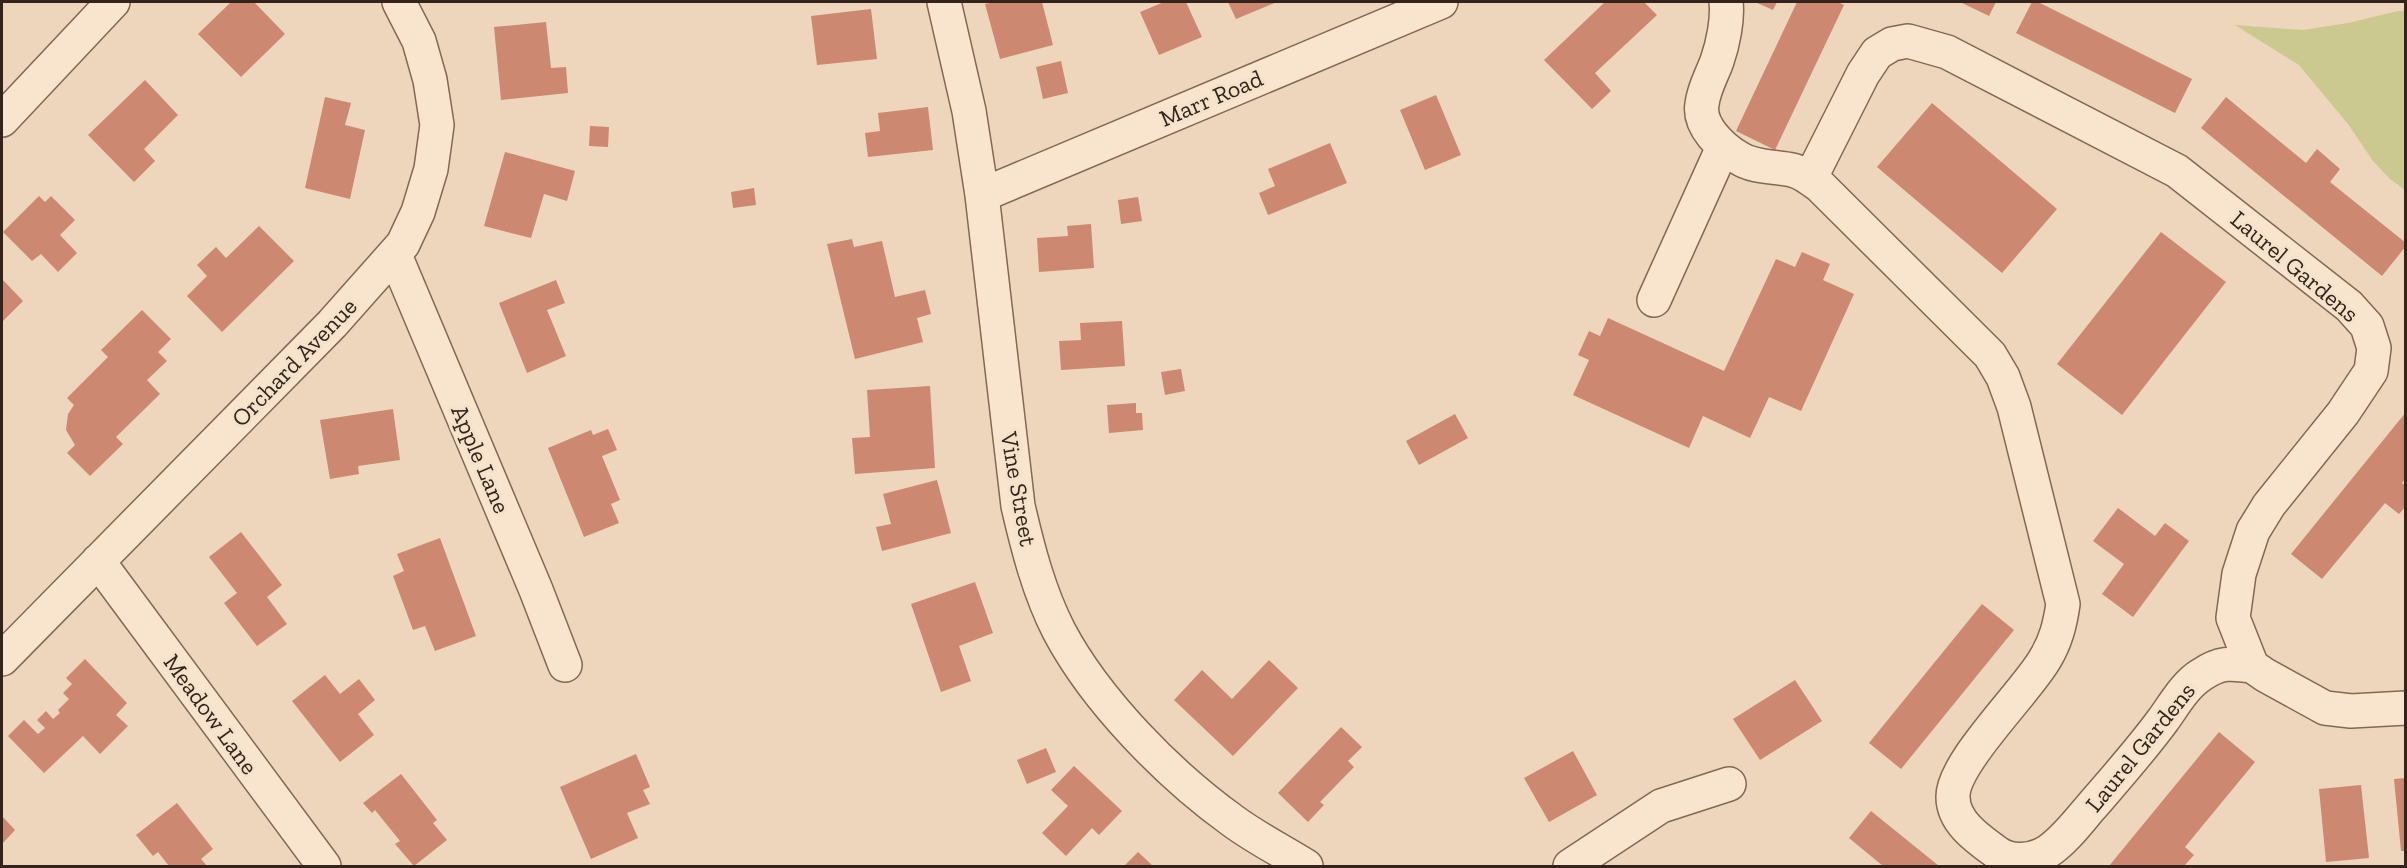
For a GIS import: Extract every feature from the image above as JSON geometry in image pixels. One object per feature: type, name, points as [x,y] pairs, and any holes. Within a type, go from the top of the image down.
[{"type":"street","points":[[2,120],[113,2]]},
{"type":"street","name":"Orchard Avenue","points":[[2,659],[332,324],[403,244],[418,212],[430,170],[437,125],[430,80],[418,41],[399,2]]},
{"type":"street","name":"Vine Street","points":[[944,2],[969,111],[982,195],[1018,506],[1027,547],[1041,590],[1059,631],[1077,662],[1104,697],[1167,767],[1234,822],[1306,867]]},
{"type":"street","name":"Marr Road","points":[[982,195],[1441,2]]},
{"type":"street","points":[[1726,2],[1727,10],[1718,60],[1707,83],[1701,107],[1706,126],[1723,147],[1741,160],[1765,167],[1795,170],[1810,179]]},
{"type":"street","name":"Laurel Gardens","points":[[1908,40],[1947,52],[2177,171],[2349,306],[2367,327],[2374,348],[2371,371],[2343,412],[2269,505],[2253,531],[2239,573],[2234,618],[2252,666],[2230,662],[2216,666],[2198,676],[2126,767],[2071,830],[2046,852],[2026,860],[2004,859],[1958,819],[1953,796],[1961,774],[1974,751],[2045,660],[2059,632],[2063,604],[2054,576],[2014,407],[1999,369],[1972,335],[1820,186],[1810,179],[1863,74],[1877,53],[1892,44],[1908,40]]},
{"type":"street","points":[[1654,300],[1723,147]]},
{"type":"street","name":"Apple Lane","points":[[395,255],[536,590],[565,665]]},
{"type":"street","name":"Meadow Lane","points":[[98,561],[324,867]]},
{"type":"street","points":[[2252,666],[2325,708],[2351,711],[2406,708]]},
{"type":"street","points":[[1570,867],[1660,806],[1729,784]]},
{"type":"shaded area","points":[[2405,11],[2405,190],[2389,178],[2373,161],[2348,124],[2299,65],[2235,25],[2303,30],[2348,23]]},
{"type":"building","points":[[231,2],[254,2],[285,34],[241,77],[198,34]]},
{"type":"building","points":[[1042,2],[1053,45],[1000,59],[985,4]]},
{"type":"building","points":[[1164,2],[1186,2],[1202,37],[1159,55],[1140,12]]},
{"type":"building","points":[[1228,2],[1277,2],[1236,19]]},
{"type":"building","points":[[1605,2],[1644,2],[1657,15],[1595,73],[1611,91],[1592,109],[1544,60]]},
{"type":"building","points":[[1755,2],[1777,2],[1773,10]]},
{"type":"building","points":[[1797,2],[1838,2],[1844,5],[1775,150],[1736,131]]},
{"type":"building","points":[[1960,2],[1996,2],[1989,16]]},
{"type":"building","points":[[2032,2],[2038,2],[2192,79],[2175,113],[2016,33]]},
{"type":"building","points":[[871,9],[877,59],[817,65],[811,16]]},
{"type":"building","points":[[546,22],[551,68],[566,67],[568,93],[501,100],[494,27]]},
{"type":"building","points":[[1061,61],[1068,93],[1043,99],[1036,67]]},
{"type":"building","points":[[145,80],[178,115],[144,149],[155,161],[134,182],[88,135]]},
{"type":"building","points":[[1436,95],[1461,155],[1425,170],[1400,110]]},
{"type":"building","points":[[325,97],[351,103],[345,125],[365,130],[350,199],[305,188]]},
{"type":"building","points":[[2226,97],[2306,163],[2317,149],[2340,169],[2330,182],[2406,243],[2382,276],[2201,128]]},
{"type":"building","points":[[1932,103],[2057,209],[2002,273],[1877,167]]},
{"type":"building","points":[[928,107],[933,150],[868,157],[865,133],[880,131],[878,113]]},
{"type":"building","points":[[590,126],[609,127],[608,147],[589,146]]},
{"type":"building","points":[[1330,143],[1347,183],[1268,215],[1259,193],[1275,186],[1268,169]]},
{"type":"building","points":[[505,152],[575,171],[567,201],[544,194],[531,238],[484,226]]},
{"type":"building","points":[[754,188],[756,205],[733,208],[731,192]]},
{"type":"building","points":[[39,196],[45,202],[51,196],[75,220],[60,235],[77,253],[58,272],[41,254],[32,261],[3,232]]},
{"type":"building","points":[[1138,197],[1142,221],[1121,224],[1118,200]]},
{"type":"building","points":[[1091,224],[1094,268],[1039,272],[1037,238],[1068,236],[1067,226]]},
{"type":"building","points":[[259,226],[294,261],[222,332],[187,296],[207,276],[197,265],[216,247],[226,258]]},
{"type":"building","points":[[2161,232],[2226,282],[2122,415],[2057,364]]},
{"type":"building","points":[[852,239],[854,247],[882,241],[895,297],[925,290],[931,314],[917,318],[923,342],[855,359],[827,244]]},
{"type":"building","points":[[1802,252],[1830,264],[1823,280],[1854,294],[1801,411],[1769,397],[1750,438],[1703,416],[1689,448],[1573,395],[1589,360],[1578,355],[1589,331],[1600,336],[1608,318],[1724,371],[1776,259],[1795,267]]},
{"type":"building","points":[[2,279],[23,301],[2,322]]},
{"type":"building","points":[[556,280],[565,303],[547,310],[566,356],[527,373],[499,303]]},
{"type":"building","points":[[142,310],[171,339],[158,352],[167,361],[147,380],[160,394],[116,437],[123,444],[90,476],[67,453],[75,445],[66,430],[68,414],[74,405],[67,398],[108,357],[101,350]]},
{"type":"building","points":[[1122,321],[1125,366],[1061,370],[1059,341],[1081,340],[1080,323]]},
{"type":"building","points":[[1181,369],[1185,391],[1165,395],[1161,372]]},
{"type":"building","points":[[930,386],[935,468],[855,474],[852,438],[870,437],[867,390]]},
{"type":"building","points":[[1136,403],[1136,413],[1142,413],[1143,430],[1109,433],[1107,405]]},
{"type":"building","points":[[393,409],[400,460],[358,466],[359,474],[330,479],[320,420]]},
{"type":"building","points":[[2406,412],[2406,478],[2402,483],[2406,486],[2406,506],[2399,514],[2385,503],[2322,579],[2291,554]]},
{"type":"building","points":[[1455,414],[1468,438],[1419,465],[1406,441]]},
{"type":"building","points":[[608,429],[617,450],[602,456],[620,500],[611,504],[619,523],[584,537],[548,448],[591,430],[593,435]]},
{"type":"building","points":[[937,480],[951,533],[882,551],[876,527],[891,524],[883,494]]},
{"type":"building","points":[[2118,508],[2155,536],[2165,523],[2189,541],[2133,617],[2102,594],[2124,564],[2093,541]]},
{"type":"building","points":[[241,532],[282,585],[267,597],[287,624],[257,646],[224,603],[237,593],[209,557]]},
{"type":"building","points":[[440,538],[476,636],[435,651],[425,626],[413,630],[393,576],[404,571],[397,554]]},
{"type":"building","points":[[975,582],[993,633],[959,646],[971,681],[941,692],[911,604]]},
{"type":"building","points":[[1982,604],[2014,630],[1901,769],[1869,743]]},
{"type":"building","points":[[85,659],[127,703],[116,715],[128,726],[100,754],[83,736],[44,773],[8,736],[24,720],[38,734],[45,728],[37,720],[46,711],[53,719],[60,713],[58,710],[69,699],[63,693],[72,684],[66,678]]},
{"type":"building","points":[[1269,660],[1298,688],[1233,756],[1174,700],[1202,670],[1232,699]]},
{"type":"building","points":[[325,675],[340,694],[359,679],[375,700],[358,714],[374,735],[340,762],[292,701]]},
{"type":"building","points":[[1795,680],[1822,721],[1760,760],[1733,719]]},
{"type":"building","points":[[1341,727],[1362,747],[1348,761],[1354,767],[1320,802],[1324,805],[1308,822],[1278,793]]},
{"type":"building","points":[[2219,732],[2255,762],[2185,847],[2194,855],[2184,866],[2109,866]]},
{"type":"building","points":[[1046,748],[1056,772],[1027,784],[1017,760]]},
{"type":"building","points":[[1573,751],[1597,795],[1549,822],[1524,778]]},
{"type":"building","points":[[636,754],[650,787],[643,790],[650,804],[627,813],[638,838],[591,859],[560,787]]},
{"type":"building","points":[[1074,766],[1122,811],[1099,835],[1092,828],[1066,856],[1042,833],[1068,806],[1051,790]]},
{"type":"building","points":[[401,774],[437,820],[433,823],[447,840],[414,866],[395,844],[400,841],[375,810],[372,813],[363,803]]},
{"type":"building","points":[[2406,778],[2406,851],[2401,851],[2394,779]]},
{"type":"building","points":[[2361,785],[2369,858],[2326,862],[2319,789]]},
{"type":"building","points":[[177,803],[213,849],[201,859],[207,866],[169,866],[158,852],[153,856],[136,835]]},
{"type":"building","points":[[1871,811],[1939,866],[1883,866],[1849,838]]},
{"type":"building","points":[[2,816],[15,830],[2,844]]},
{"type":"building","points":[[1138,852],[1153,866],[1124,866]]}]
